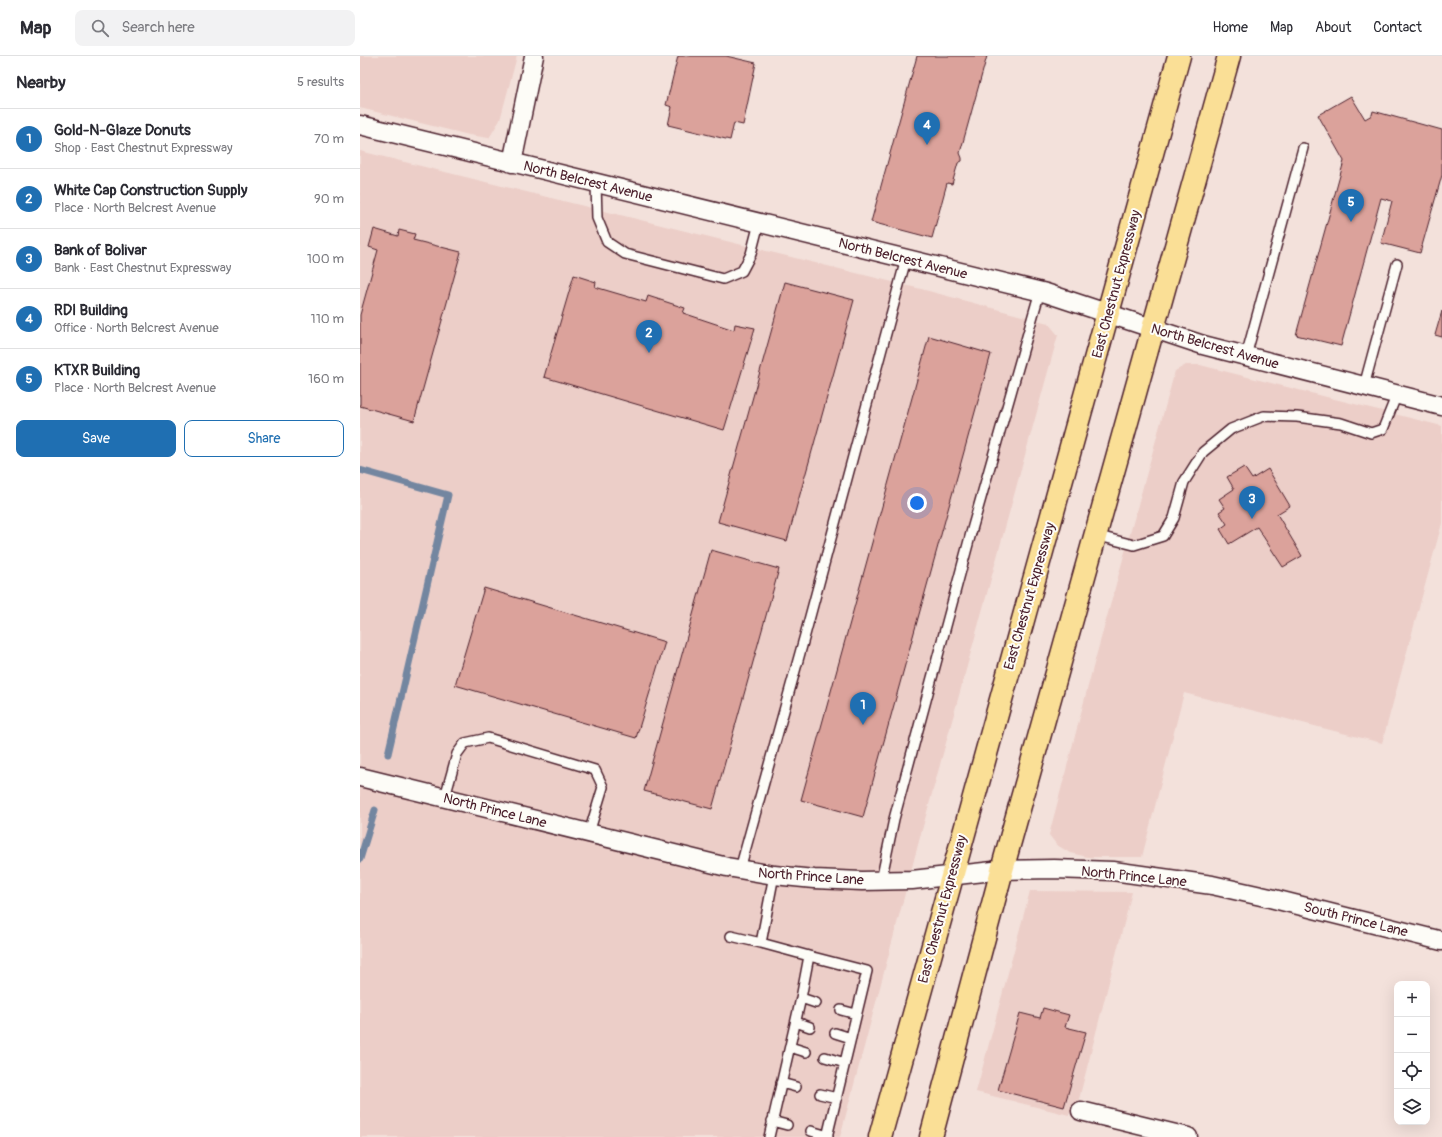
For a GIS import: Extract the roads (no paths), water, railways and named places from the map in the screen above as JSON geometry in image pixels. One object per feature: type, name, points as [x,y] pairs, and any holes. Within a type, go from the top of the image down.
[{"type":"main road","name":"East Chestnut Expressway","points":[[880,1137],[1179,56]]},
{"type":"main road","points":[[932,1137],[1002,870],[1229,56]]},
{"type":"street","points":[[512,163],[534,56]]},
{"type":"street","name":"North Belcrest Avenue","points":[[360,125],[1040,291],[1202,345],[1442,406]]},
{"type":"street","name":"North Prince Lane","points":[[360,776],[589,833],[740,869],[774,875],[814,879],[881,881],[912,880],[1002,870],[1054,869],[1113,871],[1212,885],[1270,898]]},
{"type":"street","name":"South Prince Lane","points":[[1270,898],[1442,941]]},
{"type":"street","points":[[1081,1111],[1188,1137]]},
{"type":"lane","points":[[1246,356],[1303,148]]},
{"type":"lane","points":[[596,183],[597,218],[607,242],[625,254],[723,280],[742,271],[751,254],[759,223]]},
{"type":"lane","points":[[740,869],[807,628],[906,259]]},
{"type":"lane","points":[[1364,386],[1397,264]]},
{"type":"lane","points":[[881,881],[894,819],[966,549],[1040,291]]},
{"type":"lane","points":[[1095,535],[1134,545],[1163,536],[1174,518],[1184,482],[1203,452],[1231,430],[1264,416],[1341,423],[1371,433],[1383,429],[1397,394]]},
{"type":"lane","points":[[445,797],[457,754],[465,743],[488,738],[595,770],[603,787],[589,833]]},
{"type":"lane","points":[[761,943],[774,875]]},
{"type":"lane","points":[[731,936],[867,971],[828,1136],[811,1131]]},
{"type":"lane","points":[[769,1137],[802,998],[809,956]]},
{"type":"lane","points":[[802,998],[816,1003]]},
{"type":"lane","points":[[841,1010],[856,1014]]},
{"type":"lane","points":[[796,1022],[810,1027]]},
{"type":"lane","points":[[835,1033],[851,1038]]},
{"type":"lane","points":[[790,1047],[806,1052]]},
{"type":"lane","points":[[825,1057],[845,1063]]},
{"type":"lane","points":[[782,1083],[796,1087]]},
{"type":"lane","points":[[820,1094],[837,1098]]},
{"type":"lane","points":[[772,1121],[787,1125]]},
{"type":"waterway","points":[[360,470],[448,495],[388,754]]},
{"type":"waterway","points":[[360,859],[375,810]]},
{"type":"place","name":"RDI Building","points":[[927,145]]},
{"type":"place","name":"KTXR Building","points":[[1351,222]]},
{"type":"place","name":"White Cap Construction Supply","points":[[649,353]]},
{"type":"place","name":"Bank of Bolivar","points":[[1252,519]]},
{"type":"place","name":"Gold-N-Glaze Donuts","points":[[863,725]]}]
